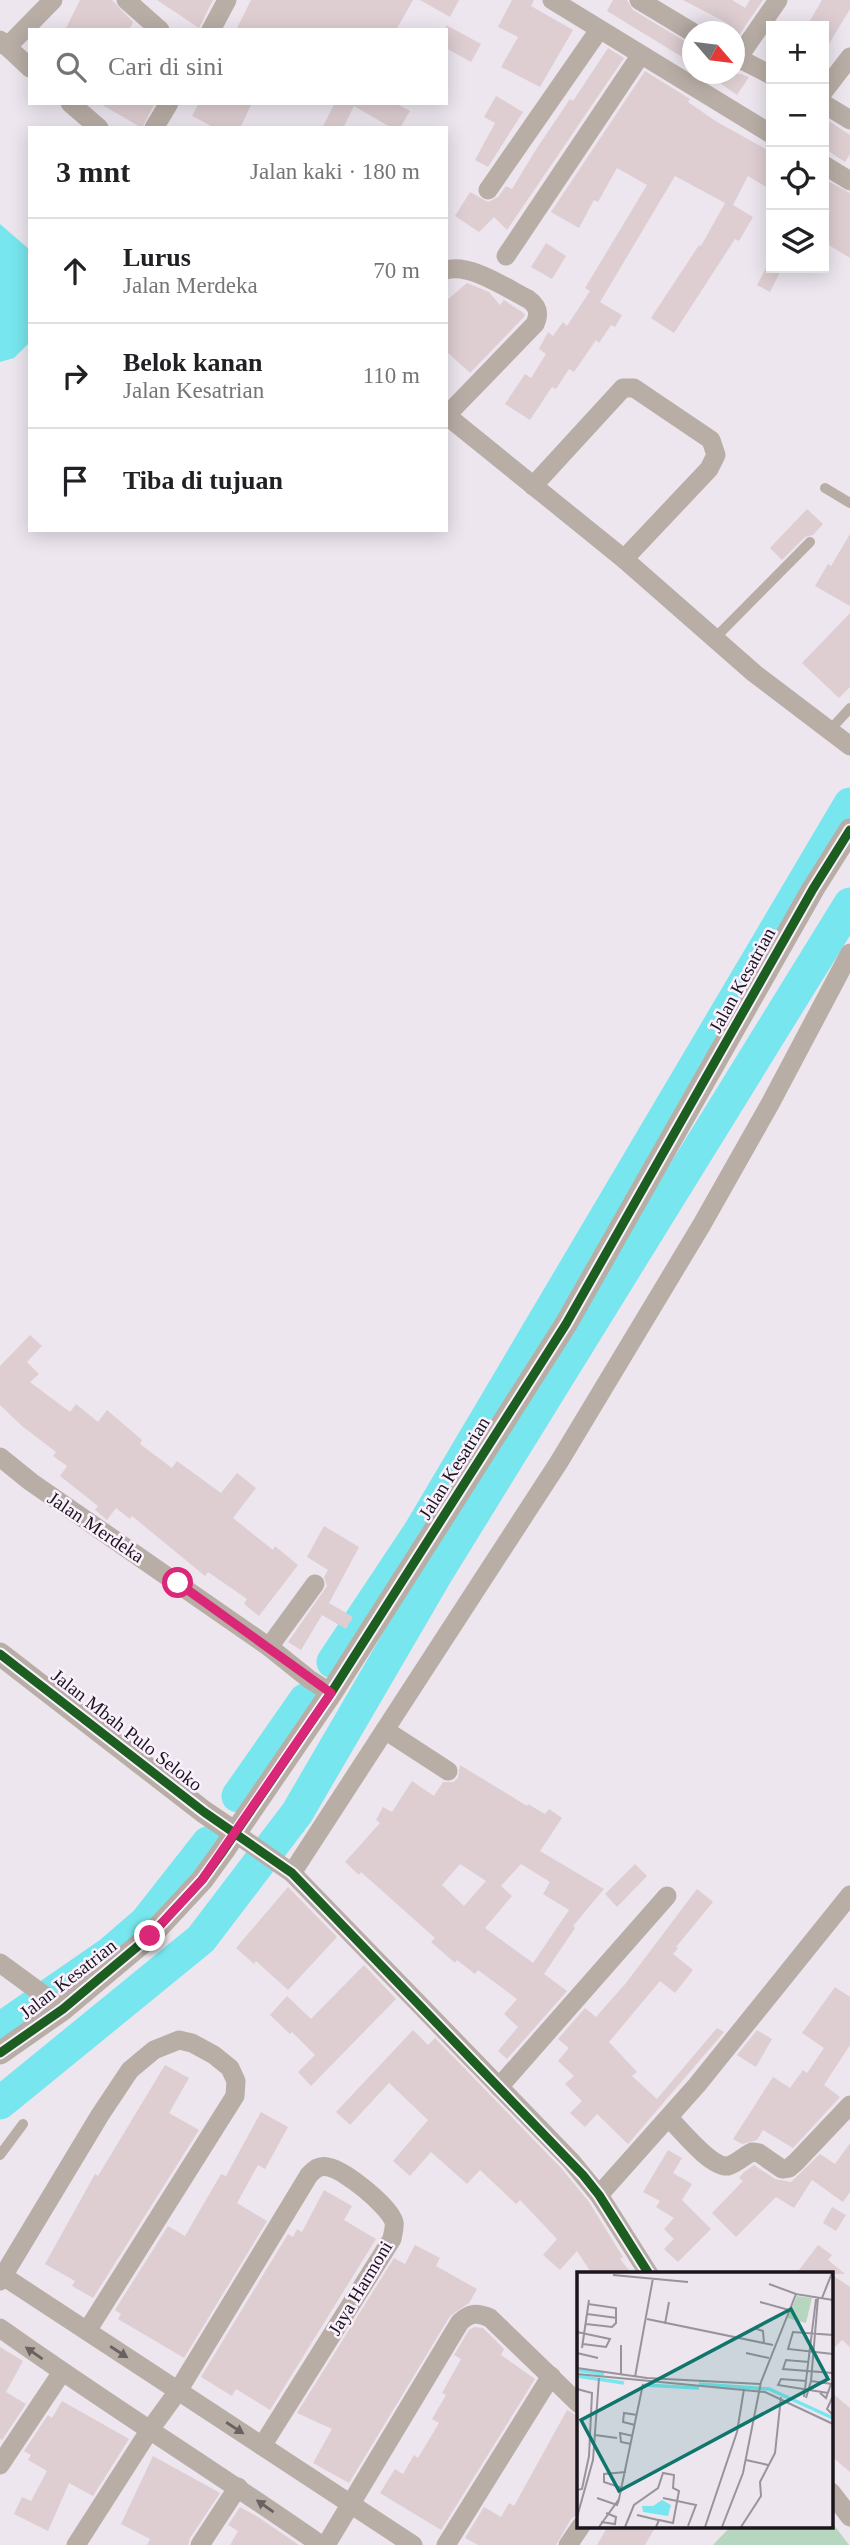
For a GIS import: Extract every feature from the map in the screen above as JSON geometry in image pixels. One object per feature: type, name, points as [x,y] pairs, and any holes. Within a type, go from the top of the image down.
[{"type":"street","points":[[28,66],[3,43],[53,0]]},
{"type":"street","points":[[125,0],[158,28]]},
{"type":"street","points":[[212,28],[227,0]]},
{"type":"street","points":[[552,0],[766,131]]},
{"type":"street","points":[[745,45],[778,0]]},
{"type":"street","points":[[652,3],[682,25]]},
{"type":"street","points":[[488,190],[598,30]]},
{"type":"street","points":[[506,256],[640,55]]},
{"type":"street","points":[[829,85],[850,57]]},
{"type":"street","points":[[745,62],[766,72]]},
{"type":"street","points":[[72,105],[97,126]]},
{"type":"street","points":[[155,126],[168,105]]},
{"type":"street","points":[[829,107],[850,120]]},
{"type":"street","points":[[829,168],[850,181]]},
{"type":"street","points":[[448,270],[470,270],[528,299],[536,305],[538,314],[535,324],[448,414]]},
{"type":"street","points":[[533,486],[623,388],[634,388],[711,440],[716,455],[709,469],[624,559]]},
{"type":"street","points":[[448,418],[624,559],[754,673],[850,746]]},
{"type":"street","name":"Jalan Kesatrian","points":[[0,2053],[58,2005],[150,1936],[202,1880],[235,1833],[320,1686],[566,1324],[813,889],[850,830]]},
{"type":"street","points":[[286,1869],[394,1735],[701,1226],[770,1104],[850,953]]},
{"type":"street","name":"Jalan Merdeka","points":[[0,1457],[31,1482],[269,1647],[320,1686]]},
{"type":"street","points":[[269,1647],[315,1584]]},
{"type":"street","name":"Jalan Mbah Pulo Seloko","points":[[0,1654],[235,1833]]},
{"type":"street","points":[[394,1735],[448,1771]]},
{"type":"street","points":[[235,1833],[286,1869],[571,2161],[599,2195],[648,2272]]},
{"type":"street","points":[[599,2195],[669,2118],[850,1895]]},
{"type":"street","points":[[499,2087],[667,1896]]},
{"type":"street","points":[[0,1963],[58,2005]]},
{"type":"street","points":[[87,2331],[235,2096],[236,2081],[229,2068],[214,2055],[192,2043],[179,2040],[154,2050],[131,2070],[100,2115],[1,2277],[413,2545]]},
{"type":"street","points":[[669,2118],[711,2161],[719,2165],[729,2166],[752,2152],[759,2153],[782,2169],[789,2168],[796,2162],[850,2105]]},
{"type":"street","name":"Jaya Harmoni","points":[[177,2390],[309,2175],[317,2167],[327,2166],[338,2170],[367,2191],[388,2211],[395,2224],[392,2238],[262,2446]]},
{"type":"street","points":[[326,2545],[460,2322],[468,2315],[480,2314],[490,2318],[577,2402]]},
{"type":"street","points":[[0,2328],[321,2545]]},
{"type":"street","points":[[0,2465],[62,2372]]},
{"type":"street","points":[[446,2545],[551,2376]]},
{"type":"street","points":[[76,2545],[177,2390]]},
{"type":"street","points":[[200,2545],[238,2487]]},
{"type":"street","points":[[832,2493],[850,2517]]},
{"type":"street","points":[[569,2545],[580,2528]]},
{"type":"lane","points":[[825,488],[850,503]]},
{"type":"lane","points":[[716,637],[810,542]]},
{"type":"lane","points":[[831,729],[850,708]]},
{"type":"lane","points":[[0,2155],[23,2124]]},
{"type":"green space","points":[[832,2522],[849,2545],[713,2545],[729,2528],[832,2528]]},
{"type":"water","points":[[0,224],[28,248],[28,344],[14,358],[0,362]]},
{"type":"building","points":[[80,0],[112,0],[133,22],[130,28],[66,28]]},
{"type":"building","points":[[157,0],[213,0],[199,28]]},
{"type":"building","points":[[251,0],[413,0],[397,28],[237,28]]},
{"type":"building","points":[[420,0],[459,0],[450,17]]},
{"type":"building","points":[[512,0],[534,0],[531,6],[573,30],[540,87],[501,67],[518,37],[498,27]]},
{"type":"building","points":[[613,0],[627,0],[633,10],[682,40],[682,57],[607,11]]},
{"type":"building","points":[[683,0],[732,0],[745,8],[750,0],[763,0],[745,26],[745,21],[723,21]]},
{"type":"building","points":[[822,0],[850,0],[850,9],[829,44],[829,21],[810,21]]},
{"type":"building","points":[[446,25],[481,44],[471,62],[448,49]]},
{"type":"building","points":[[608,48],[624,58],[507,230],[494,217],[479,232],[455,216],[470,192],[488,202],[498,197],[506,186],[512,189],[570,99],[573,101]]},
{"type":"building","points":[[645,71],[690,99],[688,102],[717,122],[766,149],[766,187],[748,176],[733,205],[753,217],[739,241],[735,239],[674,333],[651,318],[699,245],[701,246],[725,203],[675,176],[600,302],[622,315],[615,327],[611,325],[599,343],[596,340],[574,372],[569,369],[556,389],[552,387],[530,420],[505,404],[525,374],[531,378],[546,354],[539,349],[548,332],[553,336],[563,322],[567,326],[590,291],[585,288],[647,185],[617,168],[598,202],[594,200],[579,228],[551,212]]},
{"type":"building","points":[[721,84],[744,84],[737,95]]},
{"type":"building","points":[[496,96],[523,112],[488,167],[475,160],[495,123],[484,117]]},
{"type":"building","points":[[102,105],[154,105],[143,126]]},
{"type":"building","points":[[198,105],[251,105],[241,126],[211,126],[192,116]]},
{"type":"building","points":[[334,105],[399,105],[410,111],[401,126],[389,126],[354,106],[344,126],[323,126]]},
{"type":"building","points":[[829,121],[850,135],[850,154],[845,162],[829,151]]},
{"type":"building","points":[[829,182],[850,193],[850,258],[829,245]]},
{"type":"building","points":[[546,243],[566,256],[552,279],[531,267]]},
{"type":"building","points":[[766,268],[766,273],[780,273],[770,292],[757,285]]},
{"type":"building","points":[[467,283],[489,292],[500,305],[504,300],[525,314],[470,373],[448,353],[448,299]]},
{"type":"building","points":[[807,509],[823,524],[813,535],[805,537],[782,560],[770,548]]},
{"type":"building","points":[[850,534],[850,606],[815,586],[828,564],[831,566]]},
{"type":"building","points":[[850,613],[850,687],[839,698],[802,663]]},
{"type":"building","points":[[30,1335],[42,1346],[27,1362],[39,1374],[30,1382],[70,1412],[76,1404],[98,1422],[107,1410],[142,1440],[140,1444],[172,1468],[177,1461],[221,1493],[237,1473],[256,1488],[233,1518],[273,1550],[275,1546],[298,1565],[259,1616],[244,1604],[247,1599],[208,1572],[205,1576],[132,1516],[130,1519],[116,1508],[107,1520],[95,1510],[98,1506],[60,1476],[67,1466],[53,1456],[56,1452],[0,1405],[0,1366]]},
{"type":"building","points":[[324,1526],[359,1547],[329,1603],[353,1617],[346,1629],[322,1615],[301,1650],[288,1642],[327,1586],[324,1577],[328,1570],[307,1557]]},
{"type":"building","points":[[460,1765],[527,1806],[528,1804],[545,1814],[549,1809],[562,1818],[540,1851],[604,1889],[573,1926],[575,1928],[544,1974],[567,1991],[507,2059],[498,2051],[518,2027],[504,2014],[517,1999],[478,1970],[475,1974],[457,1960],[455,1963],[431,1942],[435,1938],[361,1872],[359,1875],[345,1862],[380,1823],[376,1820],[383,1807],[392,1812],[412,1781],[434,1796],[443,1782],[453,1782],[458,1778]],"holes":[[[460,1864],[486,1881],[464,1906],[442,1885]],[[521,1864],[550,1882],[543,1894],[569,1910],[533,1963],[485,1928],[512,1896],[501,1886]]]},
{"type":"building","points":[[635,1864],[647,1876],[617,1907],[605,1894]]},
{"type":"building","points":[[288,1887],[337,1937],[288,1990],[256,1961],[254,1964],[236,1948]]},
{"type":"building","points":[[697,1889],[713,1902],[673,1954],[693,1970],[675,1993],[660,1981],[609,2042],[637,2072],[632,2076],[657,2099],[717,2028],[724,2032],[628,2144],[597,2114],[585,2127],[570,2113],[582,2101],[565,2084],[574,2076],[558,2061],[569,2048],[558,2039],[585,2008],[596,2017],[626,1983]]},
{"type":"building","points":[[364,1965],[396,1999],[311,2086],[298,2072],[315,2055],[270,2015],[287,1996],[311,2019]]},
{"type":"building","points":[[835,1987],[850,1997],[850,2045],[824,2085],[840,2097],[793,2148],[763,2130],[757,2140],[742,2144],[733,2139],[773,2077],[790,2088],[803,2070],[807,2073],[824,2048],[802,2033]]},
{"type":"building","points":[[413,2030],[428,2045],[435,2038],[562,2169],[589,2202],[623,2257],[620,2259],[630,2272],[591,2272],[577,2251],[560,2270],[543,2255],[557,2239],[520,2200],[516,2204],[480,2170],[467,2184],[431,2152],[410,2176],[393,2161],[428,2120],[389,2083],[350,2125],[336,2112]]},
{"type":"building","points":[[757,2030],[772,2039],[756,2067],[737,2055]]},
{"type":"building","points":[[165,2065],[189,2078],[169,2113],[199,2130],[93,2298],[72,2286],[75,2281],[45,2264],[95,2174],[98,2176]]},
{"type":"building","points":[[261,2112],[288,2127],[265,2169],[258,2165],[237,2203],[267,2221],[184,2358],[118,2319],[121,2314],[115,2310],[168,2226],[185,2236],[221,2174],[226,2176]]},
{"type":"building","points":[[850,2143],[850,2192],[843,2202],[812,2180],[794,2208],[776,2197],[736,2237],[712,2213],[743,2181],[739,2178],[744,2172],[754,2165],[775,2179],[791,2182],[820,2154],[835,2164]]},
{"type":"building","points":[[668,2150],[682,2158],[673,2173],[692,2184],[682,2200],[711,2229],[678,2262],[664,2249],[674,2239],[664,2229],[674,2218],[656,2207],[660,2201],[643,2192]]},
{"type":"building","points":[[324,2190],[352,2206],[344,2220],[376,2239],[270,2410],[236,2389],[232,2396],[201,2377],[288,2234],[293,2237],[297,2229],[302,2232]]},
{"type":"building","points":[[832,2207],[846,2215],[836,2231],[823,2223]]},
{"type":"building","points":[[415,2245],[440,2258],[436,2266],[477,2289],[469,2303],[450,2316],[349,2483],[313,2463],[332,2429],[297,2413],[394,2258],[405,2264]]},
{"type":"building","points":[[818,2245],[832,2255],[828,2260],[845,2274],[832,2272],[798,2272]]},
{"type":"building","points":[[832,2275],[850,2287],[850,2347],[842,2340],[832,2350]]},
{"type":"building","points":[[474,2327],[483,2328],[504,2349],[501,2355],[535,2379],[441,2530],[380,2493],[395,2469],[403,2474],[414,2455],[418,2458],[439,2423],[432,2419],[446,2395],[442,2393],[461,2359],[454,2355],[469,2330]]},
{"type":"building","points":[[0,2347],[23,2361],[6,2392],[26,2404],[2,2440],[0,2439]]},
{"type":"building","points":[[832,2393],[850,2408],[850,2472],[832,2457]]},
{"type":"building","points":[[62,2401],[129,2439],[93,2496],[69,2483],[48,2531],[14,2514],[22,2497],[31,2501],[47,2471],[28,2460],[31,2455],[24,2451],[48,2415],[52,2418]]},
{"type":"building","points":[[567,2410],[577,2416],[577,2515],[571,2519],[556,2545],[478,2545],[465,2538],[484,2507],[501,2517],[509,2503],[514,2506]]},
{"type":"building","points":[[153,2456],[220,2493],[188,2545],[147,2545],[150,2539],[121,2524]]},
{"type":"building","points":[[240,2507],[299,2545],[230,2545],[238,2531],[228,2525]]},
{"type":"building","points":[[607,2528],[655,2528],[645,2545],[597,2545]]},
{"type":"waterway","points":[[333,1662],[420,1531],[850,804]]},
{"type":"waterway","points":[[0,2103],[201,1939],[297,1813],[438,1571],[850,904]]},
{"type":"waterway","points":[[238,1796],[305,1700]]},
{"type":"waterway","points":[[0,2029],[110,1953],[146,1922],[208,1843]]},
{"type":"cycle path","points":[[0,2053],[63,2009],[150,1936],[202,1880],[223,1851],[331,1693],[566,1324],[813,889],[850,830]]},
{"type":"cycle path","points":[[0,1654],[204,1812],[292,1873],[583,2175],[599,2195],[648,2272]]},
{"type":"route","points":[[150,1936],[202,1880],[331,1693],[178,1583]]}]
